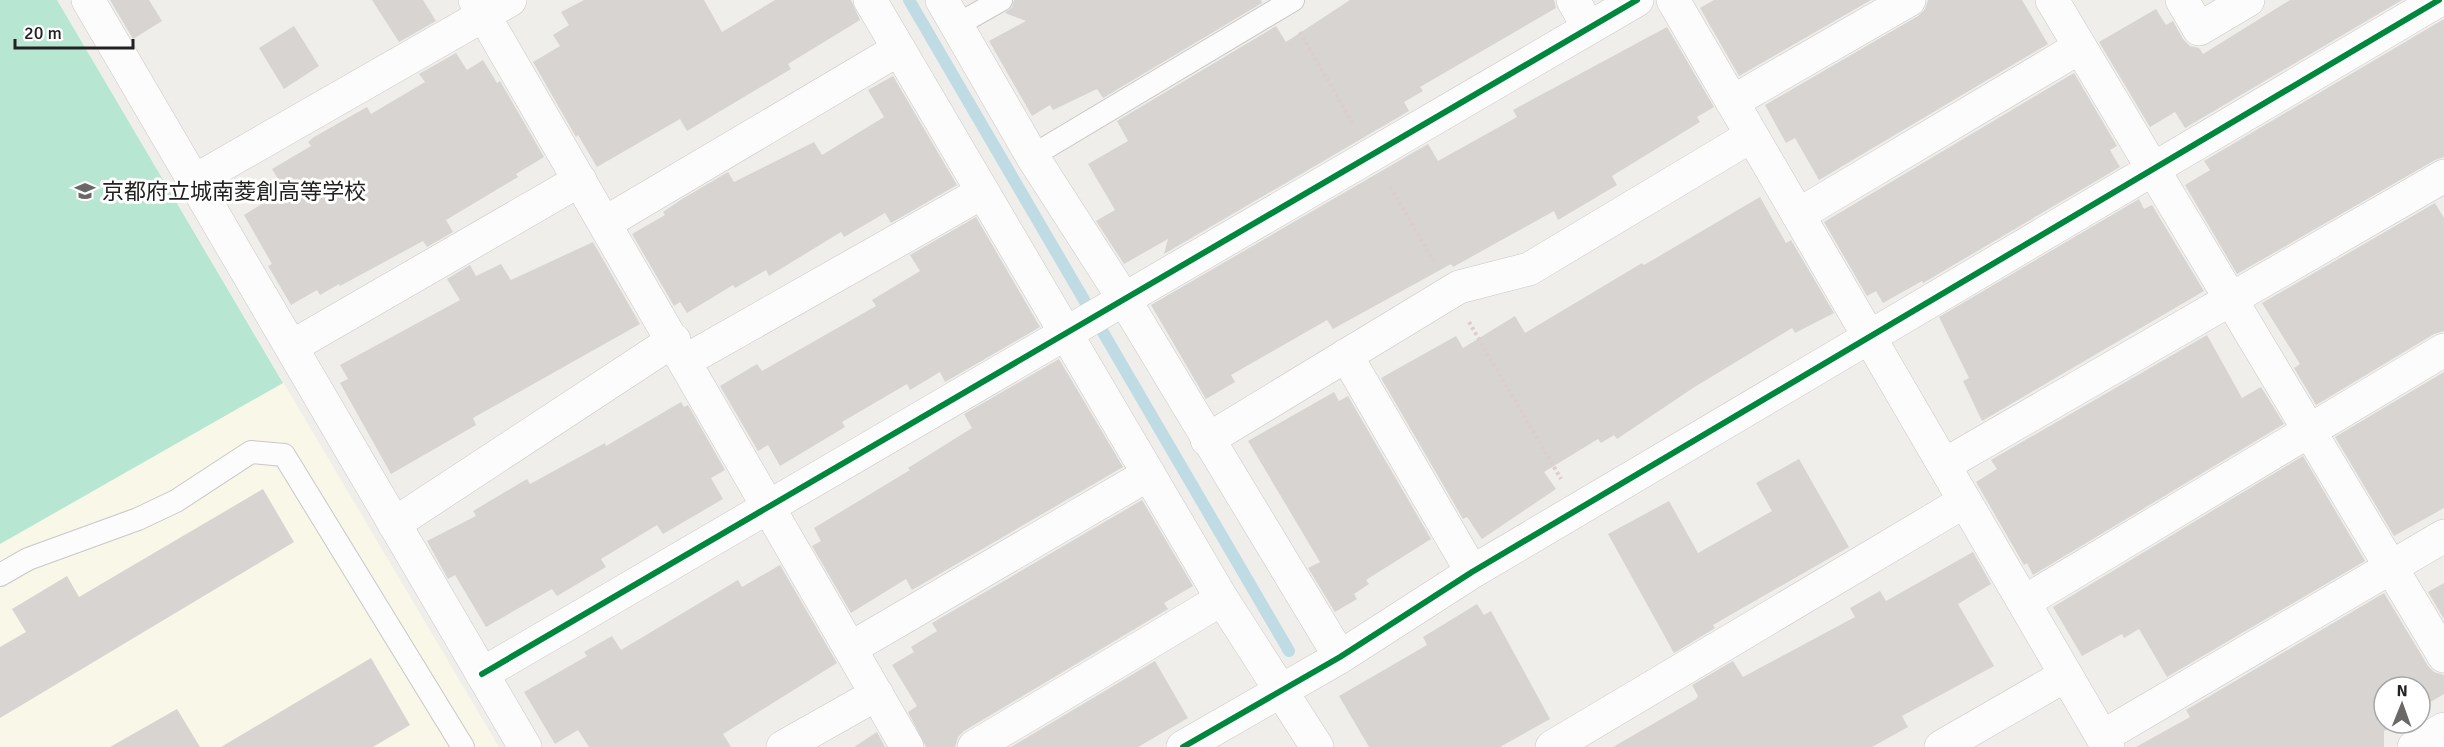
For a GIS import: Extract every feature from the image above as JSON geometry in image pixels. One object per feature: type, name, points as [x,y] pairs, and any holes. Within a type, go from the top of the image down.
[{"type":"street","points":[[88,0],[525,747]]},
{"type":"street","points":[[870,0],[1222,599],[1317,747]]},
{"type":"street","points":[[1573,0],[1589,28]]},
{"type":"street","points":[[482,674],[1637,0]]},
{"type":"street","points":[[1672,0],[2105,742],[2444,536]]},
{"type":"street","points":[[1732,102],[1909,0]]},
{"type":"street","points":[[2052,0],[2444,657]]},
{"type":"street","points":[[2182,0],[2199,28],[2248,0]]},
{"type":"street","points":[[1183,747],[1340,657],[1472,572],[2439,0]]},
{"type":"street","points":[[194,181],[490,5],[580,180],[907,747]]},
{"type":"street","points":[[950,13],[1032,156],[1124,299],[1340,657]]},
{"type":"street","points":[[1798,215],[2080,47]]},
{"type":"street","points":[[605,223],[899,49]]},
{"type":"street","points":[[1207,440],[1451,291],[1529,269],[1751,136]]},
{"type":"street","points":[[1944,465],[2444,176]]},
{"type":"street","points":[[291,347],[580,180]]},
{"type":"street","points":[[394,524],[679,351],[983,192]]},
{"type":"street","points":[[2024,602],[2444,350]]},
{"type":"street","points":[[1346,355],[1472,572]]},
{"type":"street","points":[[851,648],[1149,474]]},
{"type":"street","points":[[1552,747],[1965,501]]},
{"type":"street","points":[[974,747],[1222,599]]},
{"type":"street","points":[[1941,747],[2066,675]]},
{"type":"street","points":[[783,747],[877,693]]},
{"type":"street","points":[[2414,747],[2444,729]]},
{"type":"lane","points":[[950,13],[1001,0]]},
{"type":"lane","points":[[1032,156],[1289,3]]},
{"type":"lane","points":[[0,575],[28,559],[138,519],[176,501],[251,452],[284,455],[463,747]]},
{"type":"path","points":[[1289,3],[1371,155],[1578,509]]},
{"type":"shaded area","name":"京都府立城南菱創高等学校","points":[[0,0],[57,0],[499,747],[0,747]]},
{"type":"green space","points":[[0,0],[57,0],[283,383],[0,544]]},
{"type":"building","points":[[110,0],[149,0],[162,21],[133,39]]},
{"type":"building","points":[[372,0],[423,0],[436,21],[399,42]]},
{"type":"building","points":[[584,0],[704,0],[722,32],[775,0],[851,0],[860,20],[788,64],[791,69],[687,131],[680,119],[597,167],[578,135],[576,137],[533,62],[560,46],[553,35],[569,25],[561,12]]},
{"type":"building","points":[[1014,0],[1261,0],[1262,3],[1103,98],[1097,89],[1053,110],[1050,105],[1032,116],[989,41],[1026,21],[1005,13],[1012,7]]},
{"type":"building","points":[[1350,0],[1554,0],[1556,8],[1420,87],[1423,91],[1404,102],[1409,111],[1164,254],[1168,239],[1124,264],[1096,221],[1115,210],[1088,164],[1128,141],[1117,121],[1276,26],[1286,42]]},
{"type":"building","points":[[1714,0],[1871,0],[1739,76],[1700,8]]},
{"type":"building","points":[[1928,0],[2022,0],[2048,44],[1819,180],[1795,138],[1786,143],[1765,105],[1918,16],[1925,9]]},
{"type":"building","points":[[2290,0],[2402,0],[2185,128],[2175,112],[2150,127],[2099,42],[2156,9],[2166,25],[2173,21],[2183,39],[2190,46],[2199,48],[2203,54]]},
{"type":"building","points":[[2444,19],[2444,157],[2435,160],[2237,274],[2185,185],[2210,170],[2204,161]]},
{"type":"building","points":[[294,26],[319,66],[284,89],[259,48]]},
{"type":"building","points":[[1667,27],[1714,107],[1697,117],[1700,122],[1612,176],[1617,185],[1558,220],[1554,211],[1453,267],[1451,264],[1333,329],[1327,320],[1231,375],[1235,382],[1206,399],[1151,305],[1428,144],[1438,161],[1517,117],[1513,110]]},
{"type":"building","points":[[456,53],[467,70],[483,60],[497,83],[500,81],[544,157],[516,174],[518,177],[446,220],[453,232],[427,247],[423,241],[340,286],[339,284],[320,295],[317,290],[291,305],[268,266],[272,264],[244,215],[265,202],[259,191],[278,179],[272,169],[311,146],[308,142],[314,137],[367,107],[371,114],[425,82],[419,74]]},
{"type":"building","points":[[2074,73],[2117,146],[2110,150],[2120,167],[1923,283],[1922,281],[1883,303],[1876,291],[1867,296],[1824,222]]},
{"type":"building","points":[[893,76],[957,185],[891,223],[885,213],[844,237],[841,232],[769,276],[766,270],[735,288],[733,285],[687,313],[680,302],[674,306],[632,234],[665,215],[663,212],[682,199],[728,172],[734,182],[814,142],[822,155],[884,117],[868,90]]},
{"type":"building","points":[[1760,197],[1786,243],[1791,240],[1834,313],[1795,333],[1792,328],[1693,388],[1617,439],[1614,435],[1601,443],[1598,439],[1544,472],[1556,489],[1482,539],[1467,517],[1463,519],[1381,378],[1456,336],[1463,348],[1515,316],[1525,333],[1642,263],[1644,265]]},
{"type":"building","points":[[2139,199],[2144,209],[2152,205],[2204,291],[1982,421],[1963,381],[1969,378],[1939,317]]},
{"type":"building","points":[[2435,203],[2444,218],[2444,331],[2434,334],[2316,405],[2294,368],[2300,364],[2262,303]]},
{"type":"building","points":[[976,217],[1040,327],[945,382],[940,372],[910,390],[907,384],[842,422],[845,427],[780,466],[768,445],[758,451],[720,386],[757,364],[762,371],[876,306],[872,300],[920,271],[910,255]]},
{"type":"building","points":[[593,242],[640,324],[473,418],[476,425],[391,474],[340,383],[348,379],[340,365],[460,300],[447,279],[470,265],[476,276],[501,264],[511,280]]},
{"type":"building","points":[[2207,335],[2242,398],[2261,387],[2284,424],[2033,575],[2027,563],[2024,565],[1976,482],[1997,469],[1991,460]]},
{"type":"building","points":[[1059,359],[1123,467],[912,590],[906,579],[851,613],[812,546],[821,541],[814,528],[910,470],[908,468],[972,428],[964,414]]},
{"type":"building","points":[[2444,372],[2444,508],[2394,536],[2335,437]]},
{"type":"building","points":[[1334,392],[1339,401],[1348,396],[1431,539],[1366,580],[1369,584],[1354,594],[1357,599],[1335,612],[1308,568],[1320,562],[1248,441]]},
{"type":"building","points":[[681,402],[684,407],[688,405],[725,470],[711,478],[723,499],[663,534],[657,525],[601,559],[606,567],[557,596],[552,589],[486,627],[455,575],[448,579],[427,541],[476,516],[473,511],[527,479],[530,484],[605,443],[606,446]]},
{"type":"building","points":[[2303,456],[2365,561],[2167,677],[2139,629],[2124,638],[2122,634],[2082,656],[2053,607]]},
{"type":"building","points":[[1799,459],[1849,547],[1713,625],[1715,628],[1674,653],[1608,534],[1669,501],[1698,553],[1772,511],[1756,483]]},
{"type":"building","points":[[263,489],[294,542],[0,718],[0,647],[26,632],[12,609],[67,576],[79,597]]},
{"type":"building","points":[[1142,500],[1193,586],[1164,603],[1168,609],[964,731],[958,737],[955,747],[926,747],[908,712],[917,706],[892,665],[914,652],[911,647],[937,631],[932,623]]},
{"type":"building","points":[[1973,552],[1991,584],[1958,604],[1994,666],[1902,716],[1908,727],[1872,747],[1613,747],[1696,699],[1698,696],[1692,685],[1733,661],[1743,677],[1855,617],[1850,608],[1880,591],[1886,601]]},
{"type":"building","points":[[780,565],[837,663],[723,734],[731,747],[589,747],[578,730],[555,744],[524,692],[587,656],[584,652],[612,636],[621,650],[738,580],[742,587]]},
{"type":"building","points":[[2444,583],[2444,619],[2428,592]]},
{"type":"building","points":[[2384,593],[2428,666],[2434,672],[2444,675],[2444,694],[2432,701],[2432,675],[2372,675],[2372,735],[2384,735],[2384,747],[2136,747],[2190,717],[2186,710]]},
{"type":"building","points":[[1477,604],[1484,615],[1491,611],[1550,719],[1500,747],[1369,747],[1339,696],[1427,645],[1423,637]]},
{"type":"building","points":[[371,658],[410,725],[373,747],[221,747]]},
{"type":"building","points":[[1155,661],[1188,718],[1138,747],[1011,747]]},
{"type":"building","points":[[177,709],[200,747],[110,747]]},
{"type":"building","points":[[877,732],[885,747],[854,747]]},
{"type":"waterway","points":[[909,0],[1289,651]]},
{"type":"cycle path","points":[[482,674],[1637,0]]},
{"type":"cycle path","points":[[1183,747],[1340,657],[1472,572],[2439,0]]},
{"type":"place","name":"京都府立城南菱創高等学校","points":[[85,191]]}]
